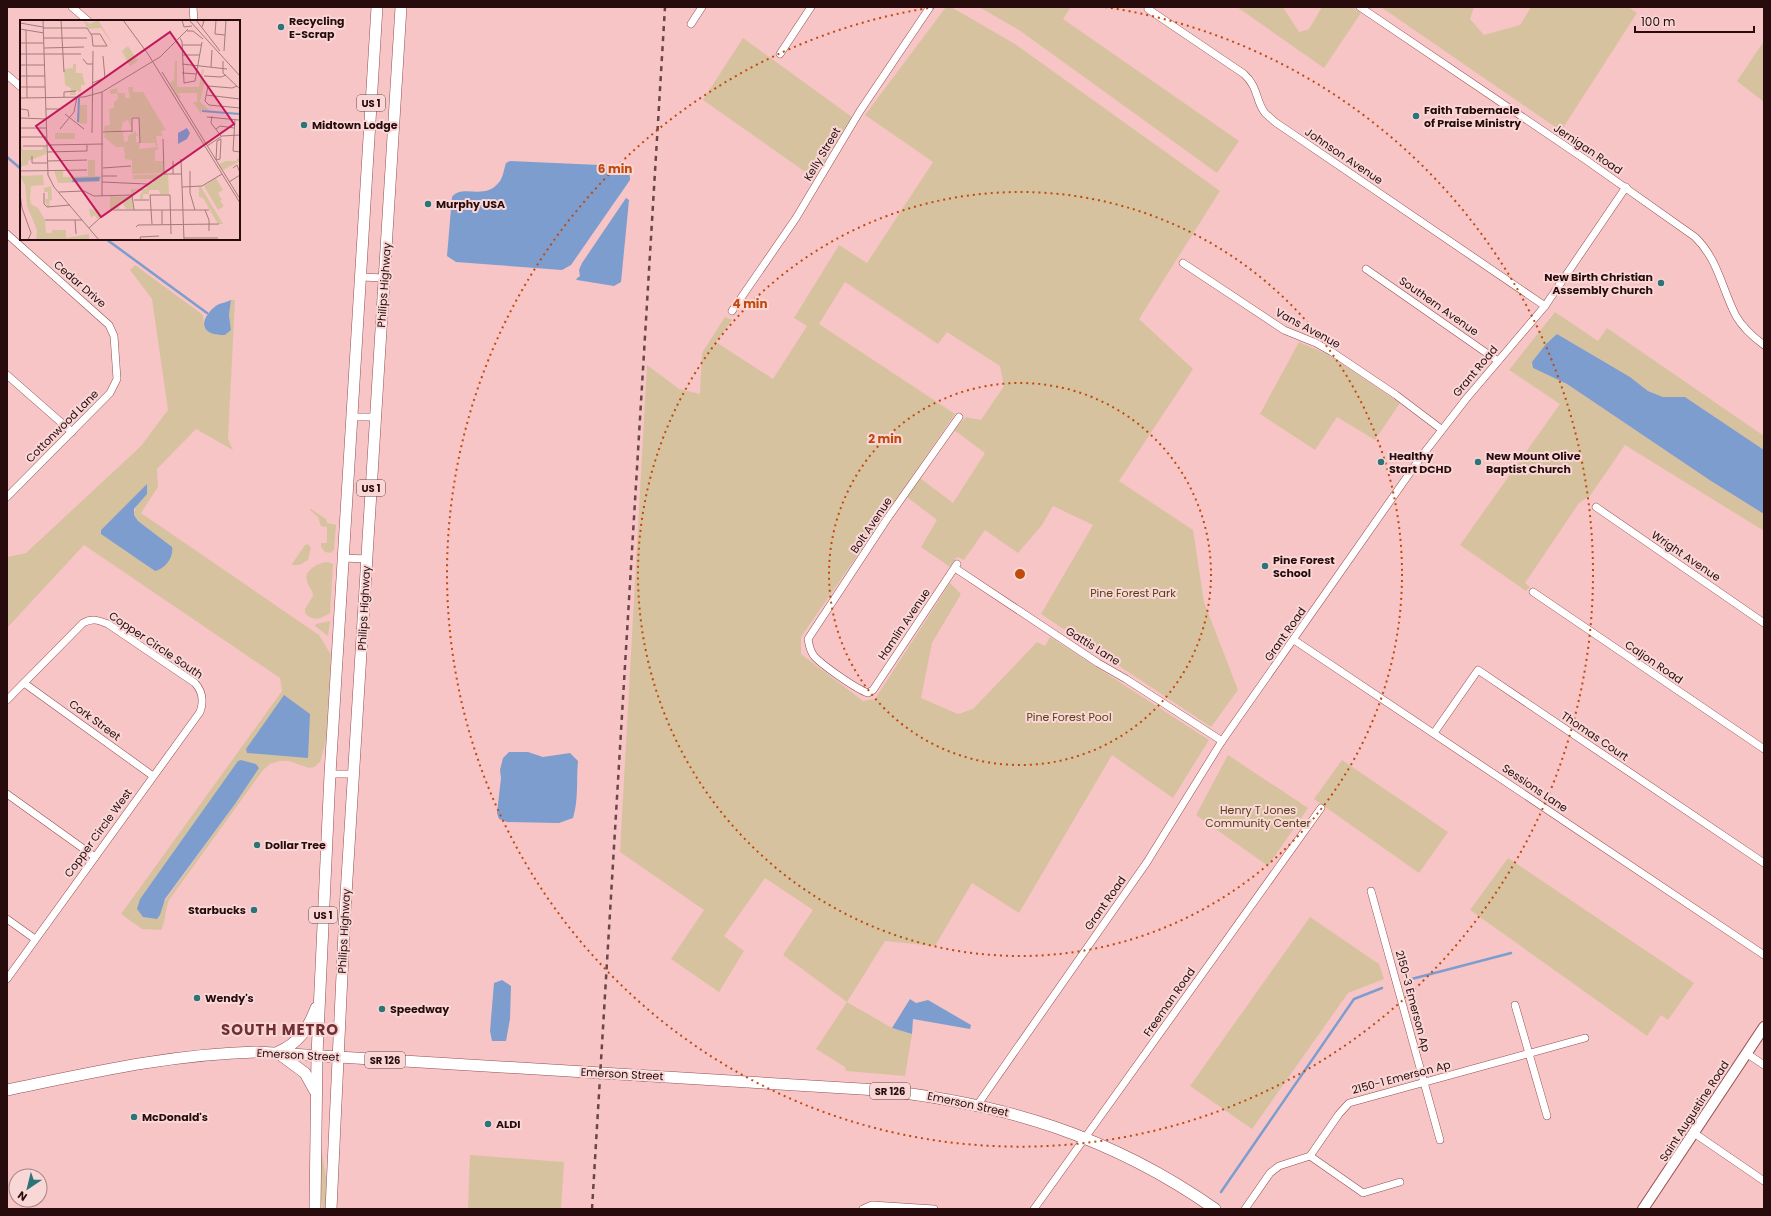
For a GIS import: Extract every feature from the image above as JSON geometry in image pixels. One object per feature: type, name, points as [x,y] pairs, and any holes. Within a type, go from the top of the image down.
[{"type":"main road","name":"Philips Highway","points":[[315,1209],[317,1055],[330,774],[377,7]]},
{"type":"main road","name":"Philips Highway","points":[[331,1209],[337,1056],[401,7]]},
{"type":"main road","points":[[277,1052],[289,1047],[301,1037],[310,1023],[319,1000]]},
{"type":"main road","name":"Saint Augustine Road","points":[[1643,1209],[1764,1027]]},
{"type":"main road","name":"Emerson Street","points":[[7,1090],[167,1058],[231,1053],[277,1052],[572,1072],[845,1086],[923,1094],[978,1104],[1044,1122],[1086,1138],[1169,1179],[1215,1209]]},
{"type":"main road","points":[[277,1052],[305,1073],[316,1093]]},
{"type":"street","points":[[72,7],[87,20]]},
{"type":"street","points":[[193,7],[194,20]]},
{"type":"street","points":[[691,24],[702,7]]},
{"type":"street","points":[[780,54],[811,7]]},
{"type":"street","name":"Kelly Street","points":[[732,311],[796,218],[860,111],[930,7]]},
{"type":"street","name":"Jernigan Road","points":[[1360,7],[1685,228],[1704,246],[1712,259],[1737,317],[1746,330],[1764,345]]},
{"type":"street","name":"Johnson Avenue","points":[[1148,9],[1244,74],[1255,87],[1260,104],[1275,122],[1545,306]]},
{"type":"street","points":[[7,75],[20,86]]},
{"type":"street","name":"Grant Road","points":[[978,1104],[1147,862],[1222,741],[1442,429],[1498,360],[1545,306],[1626,187]]},
{"type":"street","name":"Cedar Drive","points":[[7,234],[109,325],[114,336],[116,362]]},
{"type":"street","name":"Vans Avenue","points":[[1183,262],[1284,330],[1316,343],[1332,352],[1396,395],[1442,429]]},
{"type":"street","name":"Southern Avenue","points":[[1366,270],[1498,360]]},
{"type":"street","points":[[360,277],[384,278]]},
{"type":"street","name":"Cottonwood Lane","points":[[7,497],[110,393],[117,379],[116,362]]},
{"type":"street","points":[[7,375],[72,432]]},
{"type":"street","points":[[352,417],[375,417]]},
{"type":"street","name":"Bolt Avenue","points":[[868,693],[858,690],[814,656],[809,648],[808,639],[887,519],[959,417]]},
{"type":"street","name":"Wright Avenue","points":[[1596,507],[1764,622]]},
{"type":"street","points":[[343,558],[367,559]]},
{"type":"street","name":"Hamlin Avenue","points":[[868,693],[873,690],[956,566]]},
{"type":"street","name":"Gattis Lane","points":[[956,566],[1098,664],[1126,679],[1222,741]]},
{"type":"street","name":"Caljon Road","points":[[1532,592],[1764,749]]},
{"type":"street","name":"Copper Circle South","points":[[24,682],[83,623],[95,619],[108,624],[195,683],[200,688],[203,699]]},
{"type":"street","name":"Sessions Lane","points":[[1294,640],[1764,955]]},
{"type":"street","name":"Thomas Court","points":[[1434,733],[1478,670],[1764,863]]},
{"type":"street","points":[[7,700],[24,682]]},
{"type":"street","name":"Cork Street","points":[[24,682],[153,776]]},
{"type":"street","name":"Copper Circle West","points":[[7,978],[200,712],[203,699]]},
{"type":"street","points":[[330,774],[354,774]]},
{"type":"street","points":[[7,794],[95,857]]},
{"type":"street","name":"Freeman Road","points":[[1034,1209],[1321,808]]},
{"type":"street","name":"2150-3 Emerson Ap","points":[[1372,891],[1440,1140]]},
{"type":"street","points":[[7,919],[36,939]]},
{"type":"street","points":[[1515,1005],[1547,1116]]},
{"type":"street","name":"2150-1 Emerson Ap","points":[[1310,1156],[1345,1105],[1585,1038]]},
{"type":"street","points":[[1746,1053],[1764,1065]]},
{"type":"street","points":[[1694,1133],[1764,1181]]},
{"type":"street","points":[[1245,1209],[1270,1173],[1279,1166],[1310,1156],[1363,1193],[1400,1182]]},
{"type":"street","points":[[863,1209],[872,1205],[934,1209]]},
{"type":"green space","points":[[946,7],[951,7],[1015,44],[1220,191],[1139,319],[1193,369],[1119,481],[1193,530],[1204,602],[1238,690],[1211,727],[1041,614],[1093,525],[1053,506],[1042,525],[1018,553],[985,530],[964,560],[957,557],[950,567],[921,547],[937,520],[907,497],[920,478],[953,503],[985,453],[954,430],[966,417],[981,420],[1004,386],[1000,366],[947,332],[938,344],[845,282],[819,324],[955,414],[801,637],[801,654],[863,701],[875,699],[950,583],[961,594],[932,643],[921,698],[958,714],[973,709],[1037,642],[1045,646],[1050,637],[1209,740],[1173,798],[1112,755],[1019,913],[972,883],[935,946],[885,941],[847,1002],[783,955],[813,910],[765,878],[724,936],[744,951],[719,992],[671,959],[704,910],[620,852],[647,365],[679,389],[700,394],[702,353],[725,317],[732,320],[716,342],[773,379],[807,326],[794,318],[839,245],[867,263],[933,162],[865,115]]},
{"type":"green space","points":[[979,7],[1071,7],[1063,19],[1239,141],[1217,173],[1019,30]]},
{"type":"green space","points":[[1237,7],[1283,7],[1299,32],[1309,29],[1322,7],[1352,7],[1361,13],[1324,68]]},
{"type":"green space","points":[[1381,7],[1474,7],[1470,19],[1484,35],[1520,25],[1531,7],[1628,7],[1637,13],[1561,131]]},
{"type":"green space","points":[[743,38],[852,117],[814,178],[703,100]]},
{"type":"green space","points":[[1764,41],[1764,102],[1737,81]]},
{"type":"green space","points":[[135,265],[203,315],[204,327],[208,331],[231,330],[229,315],[231,300],[235,300],[228,439],[233,450],[196,429],[157,469],[158,487],[141,513],[319,635],[331,655],[326,740],[320,762],[314,767],[309,768],[289,761],[280,761],[270,764],[263,770],[169,900],[161,930],[142,929],[121,914],[282,691],[280,678],[84,545],[7,628],[7,557],[26,553],[141,446],[168,410],[152,299],[130,270]],"holes":[[[147,485],[145,495],[136,507],[134,515],[138,521],[155,571],[101,533],[101,530]],[[241,760],[256,764],[259,768],[235,804],[164,902],[140,899]]]},
{"type":"green space","points":[[1555,312],[1598,341],[1607,328],[1764,436],[1764,450],[1685,397],[1663,397],[1648,391],[1630,377],[1557,334],[1533,368],[1567,384],[1711,481],[1764,514],[1764,531],[1625,445],[1590,496],[1579,503],[1525,583],[1530,587],[1526,591],[1460,545],[1560,404],[1509,370]]},
{"type":"green space","points":[[1299,342],[1327,354],[1400,403],[1375,440],[1337,417],[1315,450],[1260,414]]},
{"type":"green space","points":[[311,509],[326,519],[327,523],[336,525],[334,550],[330,553],[325,552],[321,547],[321,543],[327,543],[327,527],[321,526],[318,517],[310,510]]},
{"type":"green space","points":[[308,544],[311,548],[308,560],[299,565],[292,565],[305,545]]},
{"type":"green space","points":[[328,562],[333,564],[330,613],[323,617],[314,619],[305,613],[305,609],[313,596],[306,577],[307,573],[313,567],[321,563]]},
{"type":"green space","points":[[330,621],[328,636],[315,626],[316,624]]},
{"type":"green space","name":"Henry T Jones Community Center","points":[[1228,755],[1308,808],[1268,866],[1196,815]]},
{"type":"green space","points":[[1342,760],[1448,832],[1419,873],[1314,799]]},
{"type":"green space","points":[[1508,858],[1694,983],[1668,1020],[1661,1015],[1647,1036],[1470,910]]},
{"type":"green space","points":[[1310,917],[1379,964],[1384,979],[1348,993],[1252,1129],[1190,1086]]},
{"type":"green space","points":[[847,1002],[892,1028],[912,1034],[905,1076],[846,1071],[845,1067],[816,1049]]},
{"type":"green space","points":[[321,1147],[326,1179],[326,1209],[323,1209],[320,1194]]},
{"type":"green space","points":[[470,1155],[564,1162],[561,1209],[468,1209]]},
{"type":"water","points":[[510,161],[622,166],[629,172],[630,180],[571,265],[562,270],[456,262],[447,256],[452,197],[457,193],[481,192],[494,187],[503,175],[506,163]]},
{"type":"water","points":[[626,198],[629,200],[621,282],[614,286],[577,280],[576,279],[580,276],[579,270],[582,263]]},
{"type":"water","points":[[231,300],[229,315],[231,330],[225,335],[209,332],[204,325],[206,317],[212,309],[219,304]]},
{"type":"water","points":[[1557,334],[1630,377],[1648,391],[1663,397],[1685,397],[1764,450],[1764,514],[1711,481],[1567,384],[1533,368],[1532,362],[1546,344]]},
{"type":"water","points":[[147,484],[147,494],[134,509],[134,515],[138,521],[172,547],[172,555],[168,562],[162,568],[155,571],[101,534],[101,530]]},
{"type":"water","points":[[284,695],[310,714],[308,758],[247,753],[246,749]]},
{"type":"water","points":[[509,752],[528,752],[543,757],[570,753],[578,761],[577,796],[573,818],[559,823],[507,822],[499,819],[497,813],[501,778],[500,770],[503,758]]},
{"type":"water","points":[[241,760],[256,764],[259,768],[235,804],[165,899],[160,915],[157,919],[143,917],[137,909],[140,899],[238,761]]},
{"type":"water","points":[[502,980],[511,986],[510,1019],[506,1041],[492,1041],[490,1031],[494,983]]},
{"type":"water","points":[[910,999],[916,1003],[928,1000],[971,1025],[970,1029],[913,1019],[912,1034],[892,1028]]},
{"type":"waterway","points":[[7,157],[20,168]]},
{"type":"waterway","points":[[107,240],[207,313]]},
{"type":"waterway","points":[[1404,981],[1511,953]]},
{"type":"waterway","points":[[1221,1192],[1354,999],[1382,988]]},
{"type":"railway","points":[[592,1209],[665,7]]},
{"type":"place","name":"Recycling E-Scrap","points":[[281,27]]},
{"type":"place","name":"Faith Tabernacle of Praise Ministry","points":[[1416,116]]},
{"type":"place","name":"Midtown Lodge","points":[[304,125]]},
{"type":"place","name":"Murphy USA","points":[[428,204]]},
{"type":"place","name":"New Birth Christian Assembly Church","points":[[1661,283]]},
{"type":"place","name":"Healthy Start DCHD","points":[[1381,462]]},
{"type":"place","name":"New Mount Olive Baptist Church","points":[[1478,462]]},
{"type":"place","name":"Pine Forest School","points":[[1265,566]]},
{"type":"place","name":"Dollar Tree","points":[[257,845]]},
{"type":"place","name":"Starbucks","points":[[254,910]]},
{"type":"place","name":"Wendy's","points":[[197,998]]},
{"type":"place","name":"Speedway","points":[[382,1009]]},
{"type":"place","name":"McDonald's","points":[[134,1117]]},
{"type":"place","name":"ALDI","points":[[488,1124]]},
{"type":"district","name":"SOUTH METRO","points":[[280,1030]]},
{"type":"park label","name":"Pine Forest Park","points":[[1133,593]]},
{"type":"park label","name":"Pine Forest Pool","points":[[1069,717]]}]
